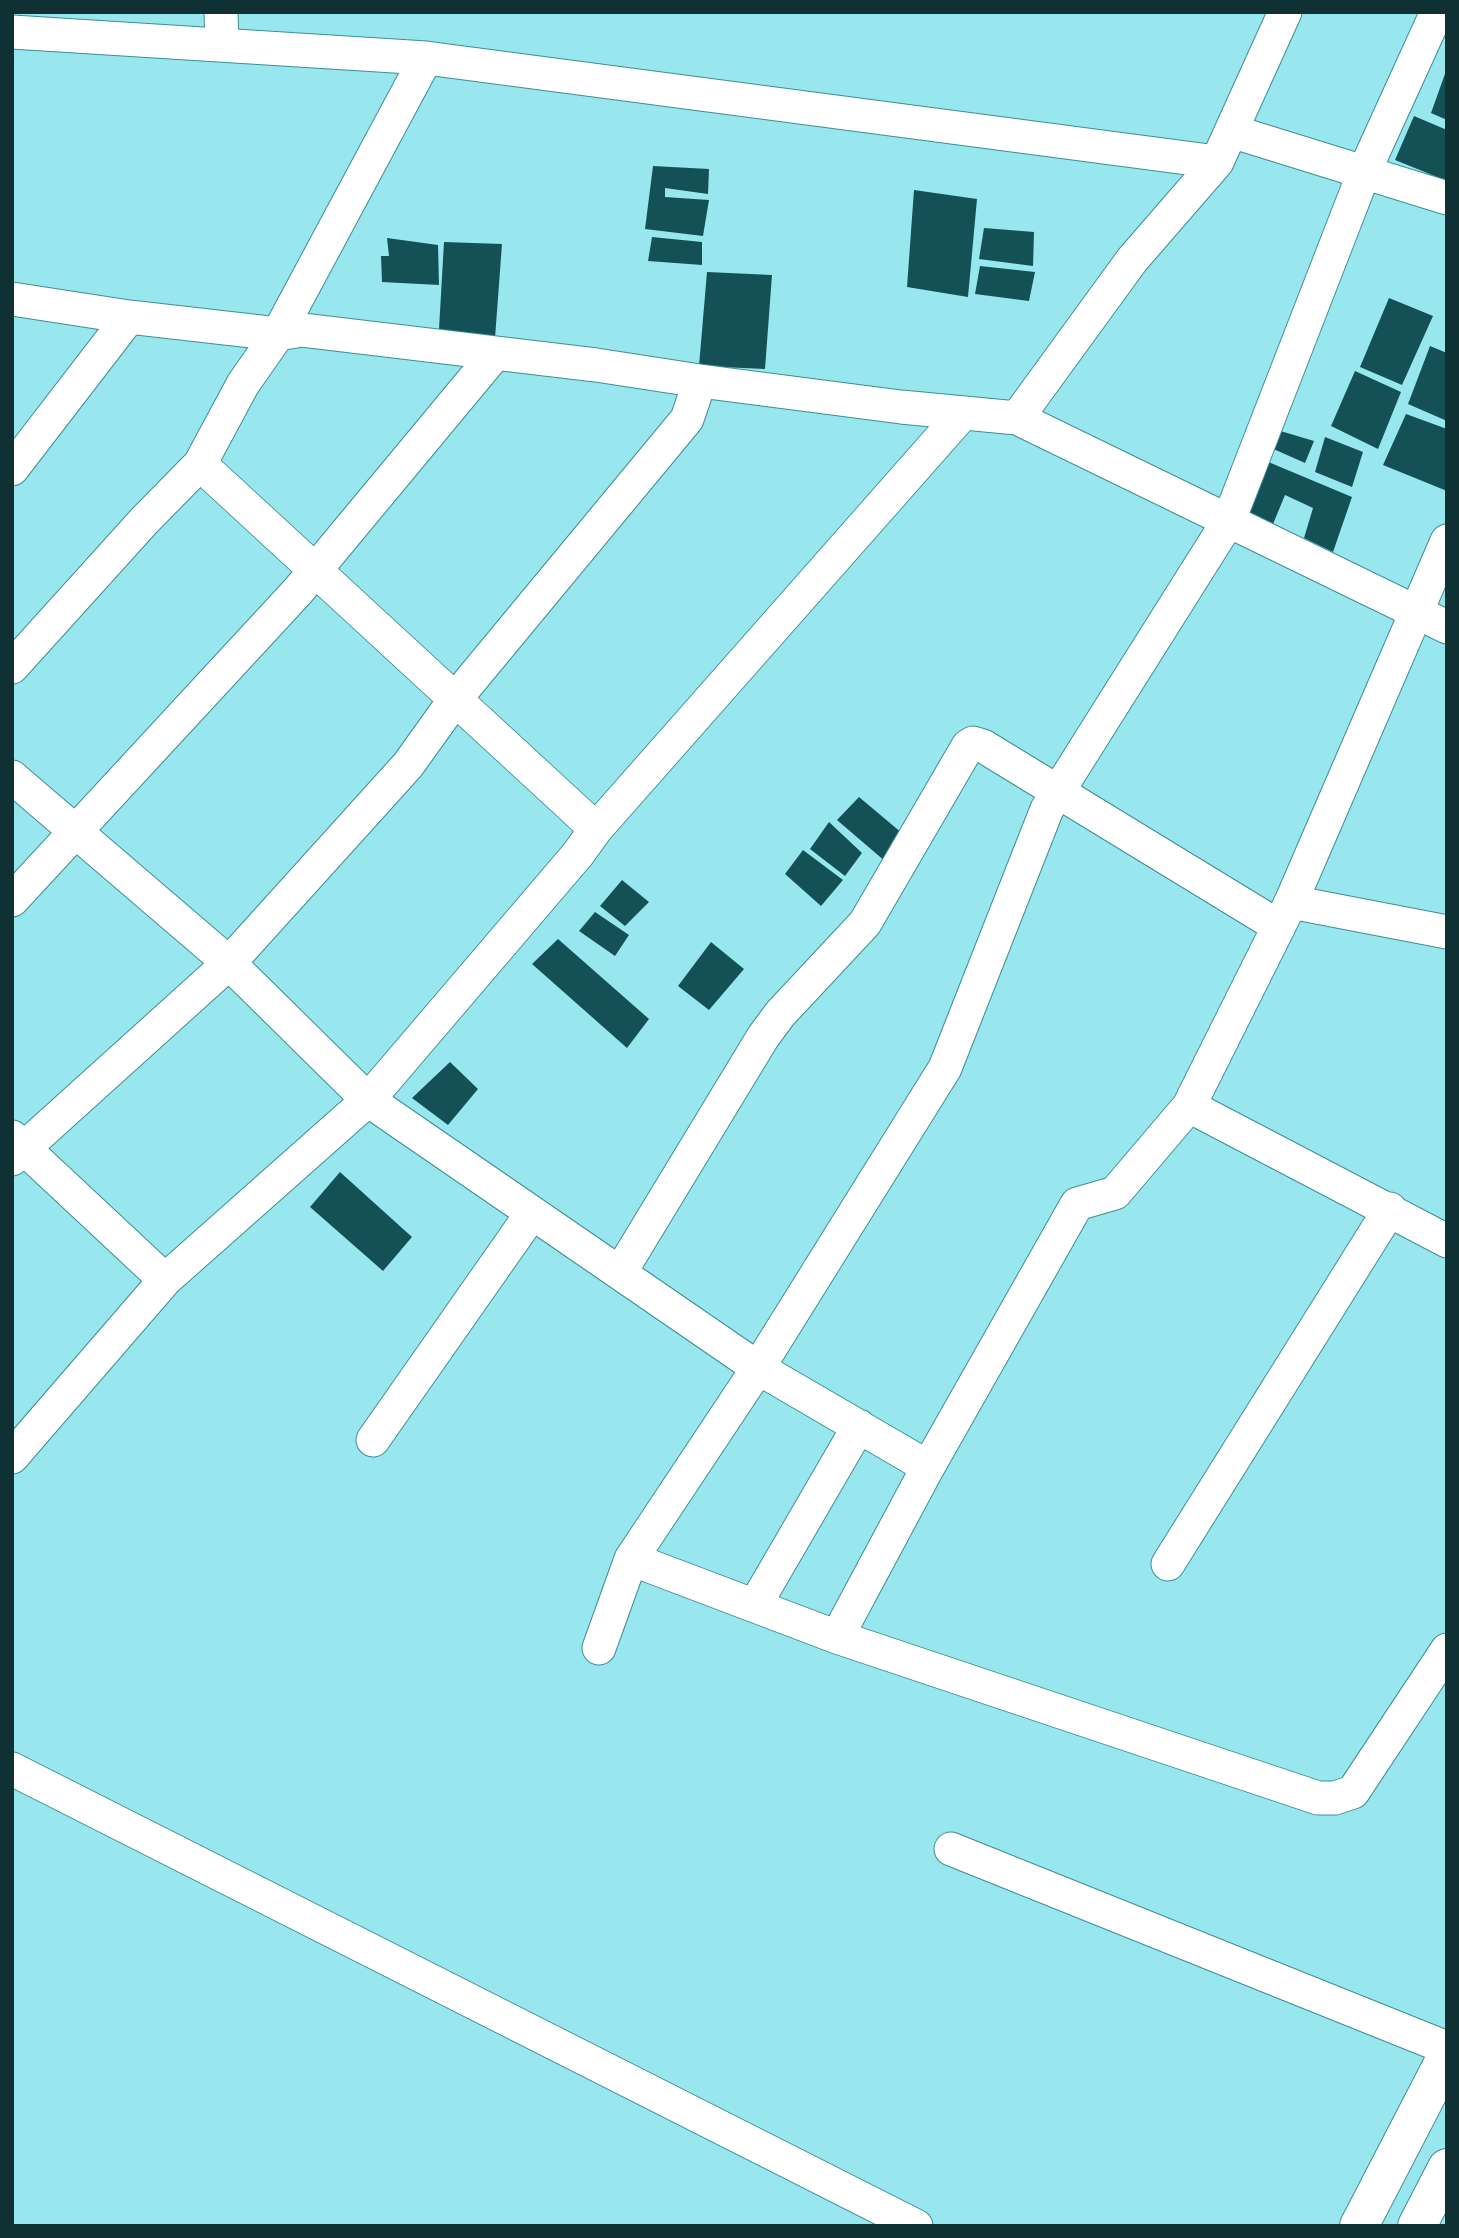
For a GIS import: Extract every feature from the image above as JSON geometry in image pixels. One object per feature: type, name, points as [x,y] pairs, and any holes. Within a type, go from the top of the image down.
[{"type":"street","points":[[221,12],[222,45]]},
{"type":"street","points":[[1017,418],[1132,260],[1217,162],[1285,12]]},
{"type":"street","points":[[599,1648],[631,1559],[758,1368],[944,1068],[1047,809],[1229,520],[1365,170],[1437,12]]},
{"type":"street","points":[[30,26],[222,45],[426,58],[1217,162]]},
{"type":"street","points":[[12,667],[144,521],[200,464],[243,384],[278,334],[426,58]]},
{"type":"street","points":[[1231,131],[1365,170],[1447,198]]},
{"type":"street","points":[[12,299],[129,317],[278,334],[302,330],[494,355],[596,365],[700,382],[1017,418],[1229,520],[1413,614],[1447,628]]},
{"type":"street","points":[[12,469],[129,317]]},
{"type":"street","points":[[12,900],[314,572],[494,355]]},
{"type":"street","points":[[165,1280],[16,1148],[229,963],[408,765],[456,698],[687,419],[700,382]]},
{"type":"street","points":[[12,1457],[165,1280],[368,1100],[596,829],[963,413]]},
{"type":"street","points":[[200,464],[314,572],[456,698],[596,829]]},
{"type":"street","points":[[837,1637],[928,1467],[1077,1204],[1115,1193],[1189,1106],[1284,914],[1447,541]]},
{"type":"street","points":[[621,1272],[774,1021],[865,923],[968,746],[973,743],[983,746],[1058,791],[1284,914],[1447,932]]},
{"type":"street","points":[[12,778],[229,963],[368,1100],[758,1368],[928,1467]]},
{"type":"street","points":[[1189,1106],[1447,1241]]},
{"type":"street","points":[[1168,1564],[1390,1209]]},
{"type":"street","points":[[373,1440],[532,1213]]},
{"type":"street","points":[[755,1605],[859,1426]]},
{"type":"street","points":[[631,1559],[837,1637],[1318,1798],[1335,1798],[1353,1792],[1447,1650]]},
{"type":"street","points":[[12,1769],[916,2226]]},
{"type":"street","points":[[951,1849],[1447,2048]]},
{"type":"street","points":[[1360,2226],[1447,2056]]},
{"type":"street","points":[[1417,2226],[1447,2168]]},
{"type":"building","points":[[1447,71],[1447,120],[1431,113]]},
{"type":"building","points":[[1414,116],[1447,130],[1447,181],[1395,160]]},
{"type":"building","points":[[653,166],[709,169],[708,194],[665,188],[665,197],[709,200],[703,236],[645,229]]},
{"type":"building","points":[[914,190],[977,199],[968,297],[907,287]]},
{"type":"building","points":[[984,228],[1034,232],[1033,266],[979,259]]},
{"type":"building","points":[[652,237],[702,242],[702,265],[648,261]]},
{"type":"building","points":[[387,238],[438,245],[439,285],[382,282],[381,256],[389,256]]},
{"type":"building","points":[[444,242],[502,244],[495,338],[439,329]]},
{"type":"building","points":[[980,266],[1035,272],[1029,301],[975,294]]},
{"type":"building","points":[[707,272],[772,275],[765,369],[699,366]]},
{"type":"building","points":[[1389,298],[1433,316],[1402,385],[1360,367]]},
{"type":"building","points":[[1430,346],[1447,353],[1447,421],[1408,404]]},
{"type":"building","points":[[1355,371],[1401,392],[1378,449],[1331,426]]},
{"type":"building","points":[[1406,414],[1447,429],[1447,491],[1383,465]]},
{"type":"building","points":[[1277,430],[1314,441],[1305,463],[1269,447]]},
{"type":"building","points":[[1325,437],[1363,452],[1352,487],[1315,472]]},
{"type":"building","points":[[1266,461],[1352,497],[1333,552],[1304,538],[1313,508],[1285,495],[1273,524],[1247,511]]},
{"type":"building","points":[[859,797],[909,839],[886,862],[837,820]]},
{"type":"building","points":[[829,822],[862,853],[845,876],[810,849]]},
{"type":"building","points":[[803,850],[843,880],[821,906],[785,874]]},
{"type":"building","points":[[622,880],[649,902],[625,926],[600,906]]},
{"type":"building","points":[[595,912],[629,935],[615,956],[579,931]]},
{"type":"building","points":[[558,939],[649,1019],[627,1048],[532,964]]},
{"type":"building","points":[[711,942],[744,969],[709,1010],[678,986]]},
{"type":"building","points":[[450,1062],[478,1089],[448,1125],[412,1098]]},
{"type":"building","points":[[340,1172],[412,1237],[383,1271],[310,1207]]}]
